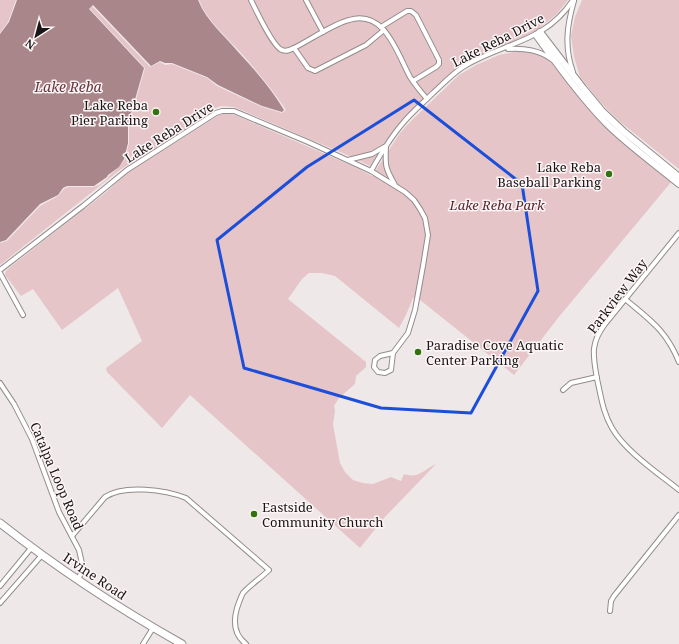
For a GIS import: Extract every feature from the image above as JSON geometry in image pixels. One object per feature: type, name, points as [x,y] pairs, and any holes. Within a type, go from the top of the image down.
[{"type":"main road","name":"Irvine Road","points":[[0,523],[78,580],[153,628],[182,644]]},
{"type":"street","points":[[251,0],[274,44],[284,51],[294,48],[344,22],[355,18],[370,20],[383,28],[391,39],[413,81],[427,99]]},
{"type":"street","points":[[306,0],[324,32]]},
{"type":"street","points":[[574,0],[568,25],[566,46],[576,80]]},
{"type":"street","name":"Lake Reba Drive","points":[[370,171],[403,123],[452,76],[463,67],[478,59],[538,34],[557,19],[574,0]]},
{"type":"street","points":[[294,48],[308,68],[315,71],[366,45],[383,28],[407,11],[411,11],[416,15],[439,60],[439,64],[436,67],[413,81]]},
{"type":"street","points":[[538,34],[557,63],[583,97],[679,184]]},
{"type":"street","points":[[538,34],[607,120]]},
{"type":"street","points":[[504,49],[519,48],[532,50],[543,54],[557,63]]},
{"type":"street","name":"Lake Reba Drive","points":[[0,270],[77,211],[127,170],[222,111],[228,110],[239,113],[370,171],[396,186],[409,196],[420,209],[427,224],[428,235],[412,321],[408,333],[393,353],[391,370],[385,373],[378,372],[374,366],[375,360],[380,356],[393,353]]},
{"type":"street","points":[[347,160],[372,154],[386,146]]},
{"type":"street","points":[[386,146],[385,162],[387,171],[396,186]]},
{"type":"street","points":[[657,163],[679,177]]},
{"type":"street","name":"Parkview Way","points":[[679,233],[605,324],[596,337],[593,351],[597,377],[606,415],[616,434],[632,450],[679,490]]},
{"type":"street","points":[[0,273],[23,315]]},
{"type":"street","points":[[625,299],[661,329],[670,342],[679,362]]},
{"type":"street","points":[[563,390],[571,383],[597,377]]},
{"type":"street","name":"Catalpa Loop Road","points":[[0,383],[14,404],[32,439],[59,512],[79,550],[83,568],[78,580]]},
{"type":"street","points":[[72,536],[105,497],[111,493],[132,490],[148,490],[178,495],[186,498],[269,570],[243,593],[234,617],[235,630],[242,641],[246,644]]},
{"type":"street","points":[[610,611],[611,601],[614,596],[679,515]]},
{"type":"street","points":[[0,586],[32,547]]},
{"type":"street","points":[[0,603],[42,554]]},
{"type":"street","points":[[143,644],[153,628]]},
{"type":"highlighted area","points":[[414,100],[522,184],[538,291],[471,413],[381,408],[244,368],[217,240],[307,167]]},
{"type":"green space","points":[[0,0],[16,0],[8,22],[0,33]]},
{"type":"green space","points":[[199,0],[568,0],[556,15],[537,30],[469,60],[456,68],[402,120],[383,145],[370,166],[234,107],[221,106],[213,109],[181,132],[120,170],[0,265],[0,243],[7,241],[40,206],[58,196],[68,187],[93,187],[99,185],[119,167],[125,159],[129,143],[129,124],[145,68],[90,9],[92,6],[150,67],[160,62],[165,65],[172,64],[207,78],[217,86],[262,107],[282,113],[286,110],[259,74],[212,22]]},
{"type":"green space","points":[[582,0],[679,0],[679,169],[619,121],[599,101],[580,77],[574,57],[571,36],[575,17]]},
{"type":"green space","name":"Lake Reba Park","points":[[518,51],[533,53],[547,59],[556,67],[599,120],[672,181],[558,318],[514,375],[420,300],[413,298],[399,328],[335,276],[322,273],[309,273],[302,279],[288,299],[366,362],[366,367],[356,376],[355,384],[339,398],[334,406],[335,411],[333,424],[340,463],[345,472],[353,480],[373,484],[391,477],[401,481],[404,474],[417,475],[436,464],[384,518],[360,548],[190,395],[162,428],[107,372],[106,368],[142,341],[118,288],[62,330],[33,289],[21,296],[5,275],[6,271],[10,267],[105,193],[126,174],[219,115],[226,113],[235,115],[355,167],[372,176],[400,133],[459,75],[476,65],[499,55]]},
{"type":"water","name":"Lake Reba","points":[[17,0],[198,0],[211,22],[258,74],[284,110],[282,112],[262,106],[218,85],[207,77],[172,63],[160,61],[151,66],[93,5],[89,9],[144,68],[128,124],[128,143],[124,159],[119,167],[94,186],[67,186],[63,188],[58,195],[40,204],[6,240],[0,242],[0,34],[9,22]]},
{"type":"place","name":"Lake Reba Pier Parking","points":[[156,112]]},
{"type":"place","name":"Lake Reba Baseball Parking","points":[[609,174]]},
{"type":"place","name":"Paradise Cove Aquatic Center Parking","points":[[418,352]]},
{"type":"place","name":"Eastside Community Church","points":[[254,514]]}]
